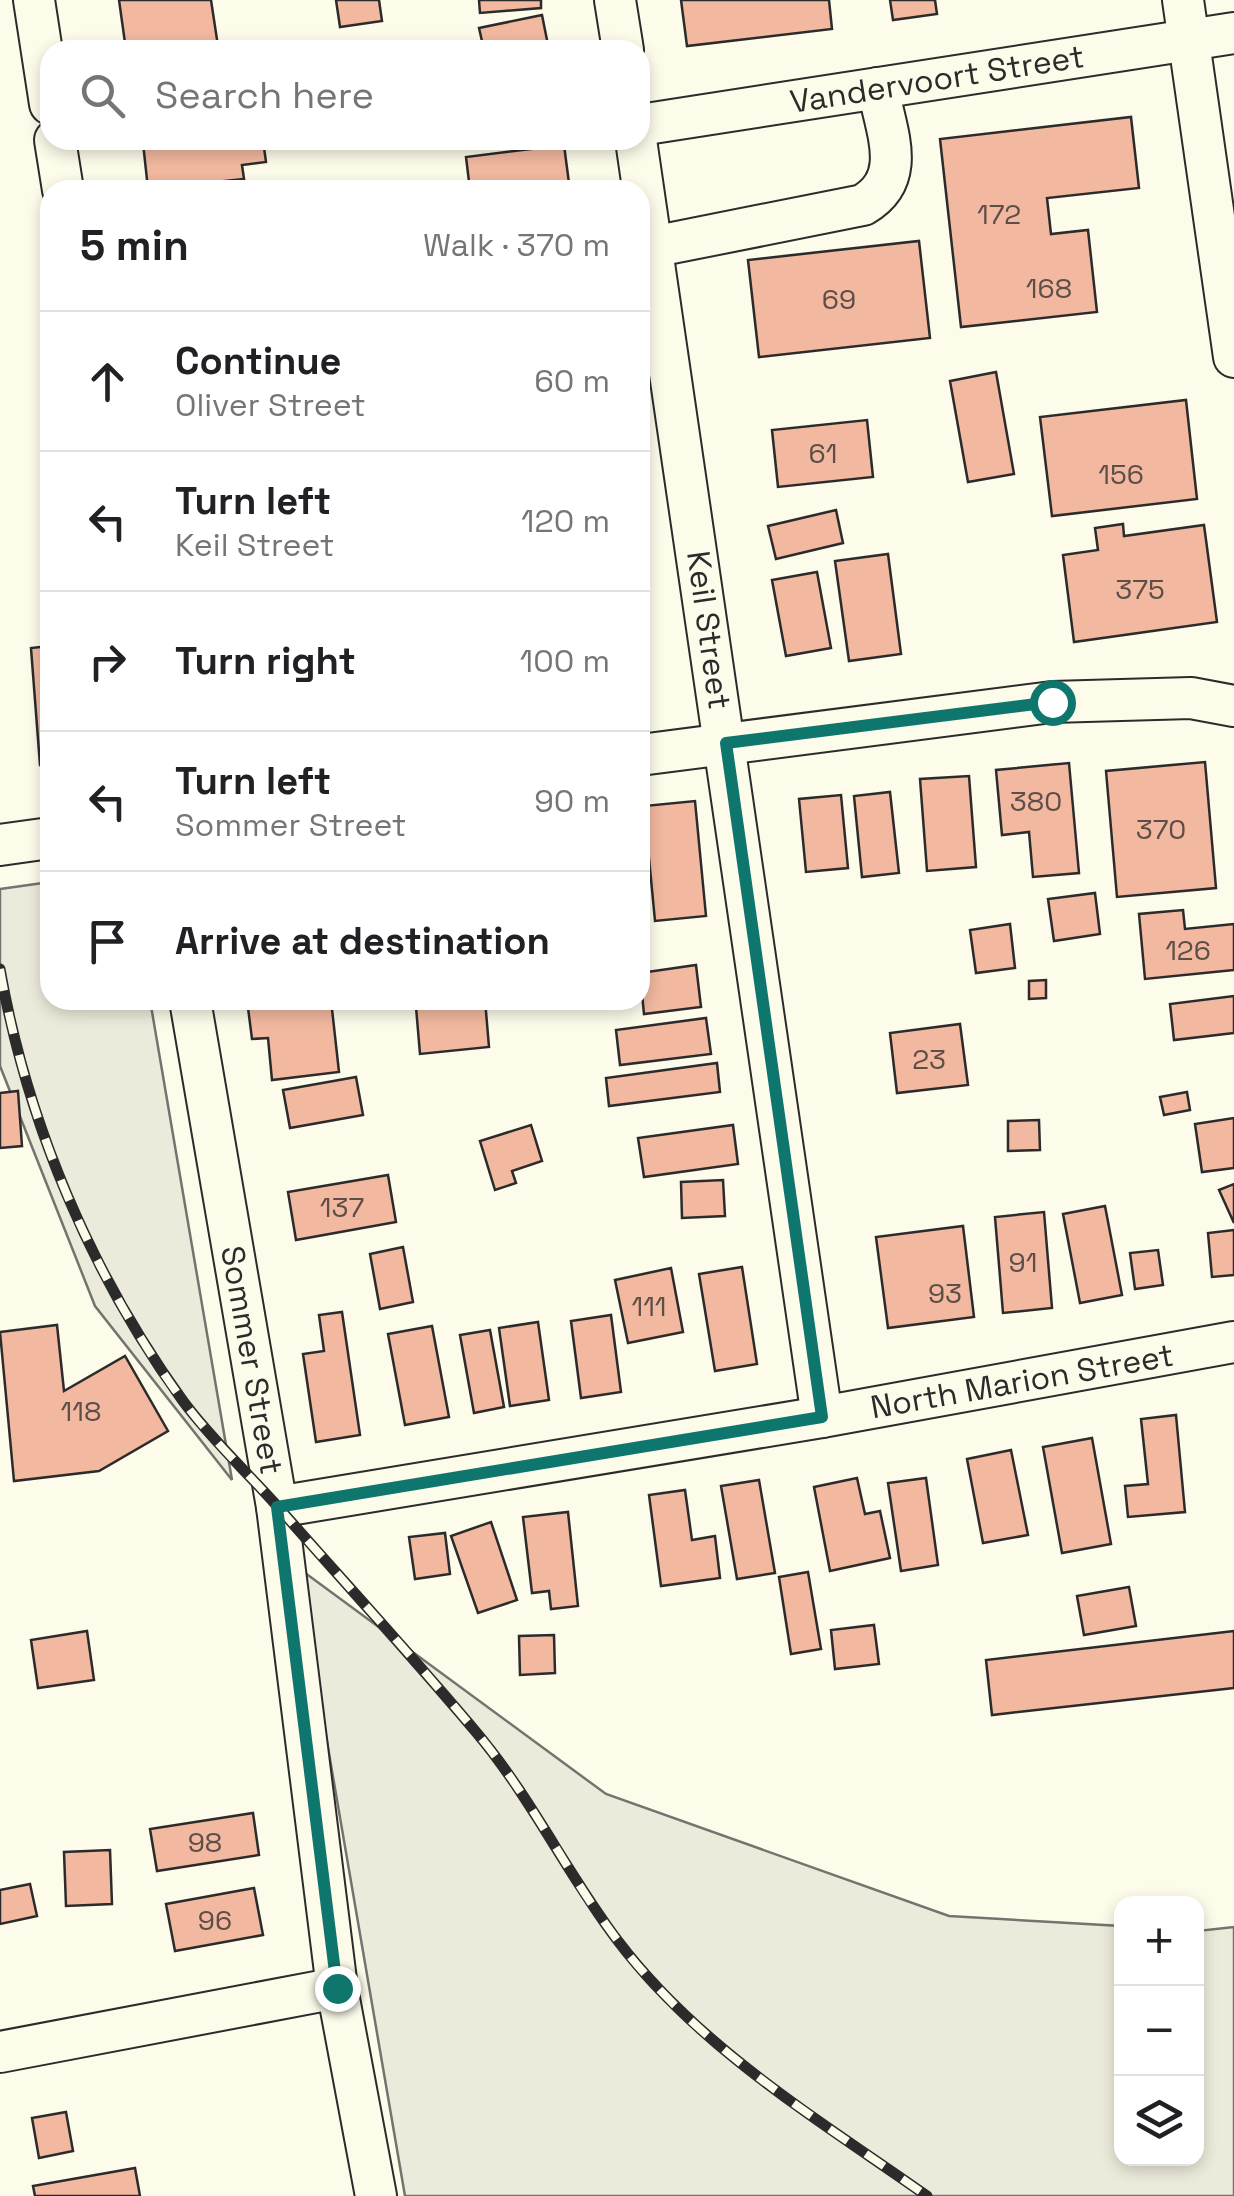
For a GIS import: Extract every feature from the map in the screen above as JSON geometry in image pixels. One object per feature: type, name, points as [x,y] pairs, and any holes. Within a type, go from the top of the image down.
[{"type":"street","points":[[34,0],[40,40]]},
{"type":"street","points":[[615,0],[621,40]]},
{"type":"street","points":[[1183,0],[1234,357]]},
{"type":"street","name":"Vandervoort Street","points":[[650,122],[1234,34]]},
{"type":"street","points":[[652,247],[864,205],[883,194],[892,170],[878,88]]},
{"type":"street","points":[[57,150],[62,180]]},
{"type":"street","name":"Keil Street","points":[[637,150],[642,180]]},
{"type":"street","name":"Keil Street","points":[[650,234],[822,1417]]},
{"type":"street","points":[[650,754],[1052,702],[1190,698],[1234,706]]},
{"type":"street","points":[[0,845],[40,839]]},
{"type":"street","name":"Sommer Street","points":[[192,1010],[277,1507],[337,1988],[376,2196]]},
{"type":"street","name":"North Marion Street","points":[[277,1507],[822,1417],[1234,1342]]},
{"type":"street","points":[[0,2052],[337,1988]]},
{"type":"shaded area","points":[[40,883],[40,1010],[152,1010],[232,1480],[95,1306],[0,1066],[0,889]]},
{"type":"shaded area","points":[[297,1567],[606,1794],[949,1916],[1114,1926],[1114,2166],[1204,2166],[1204,1930],[1234,1927],[1234,2196],[405,2196]]},
{"type":"building","points":[[119,0],[211,0],[217,40],[125,40]]},
{"type":"building","points":[[336,0],[379,0],[382,21],[340,27]]},
{"type":"building","points":[[479,0],[541,0],[541,8],[480,13]]},
{"type":"building","points":[[681,0],[829,0],[832,29],[687,46]]},
{"type":"building","points":[[890,0],[935,0],[937,14],[893,20]]},
{"type":"building","points":[[542,15],[547,40],[482,40],[479,28]]},
{"type":"building","points":[[1131,117],[1139,188],[1047,198],[1051,234],[1088,230],[1097,312],[961,327],[940,139]]},
{"type":"building","points":[[144,150],[264,150],[266,162],[242,165],[244,179],[147,180]]},
{"type":"building","points":[[565,150],[569,180],[469,180],[466,157]]},
{"type":"building","points":[[919,241],[930,338],[759,357],[748,260]]},
{"type":"building","points":[[996,372],[1014,474],[968,482],[950,381]]},
{"type":"building","points":[[1186,400],[1197,499],[1052,516],[1040,417]]},
{"type":"building","points":[[867,420],[873,477],[778,487],[772,430]]},
{"type":"building","points":[[836,510],[843,543],[776,559],[768,526]]},
{"type":"building","points":[[1123,524],[1124,536],[1204,525],[1217,622],[1074,642],[1063,555],[1098,550],[1095,528]]},
{"type":"building","points":[[888,554],[901,654],[849,661],[835,561]]},
{"type":"building","points":[[817,572],[831,648],[786,656],[772,580]]},
{"type":"building","points":[[40,647],[40,765],[31,648]]},
{"type":"building","points":[[1205,762],[1216,888],[1117,897],[1106,771]]},
{"type":"building","points":[[1069,763],[1079,873],[1033,877],[1029,832],[1002,835],[996,770]]},
{"type":"building","points":[[969,776],[976,867],[927,871],[920,779]]},
{"type":"building","points":[[890,792],[899,873],[862,877],[854,796]]},
{"type":"building","points":[[841,795],[848,868],[806,872],[799,799]]},
{"type":"building","points":[[695,801],[706,916],[655,921],[650,805]]},
{"type":"building","points":[[1095,893],[1100,934],[1054,941],[1048,899]]},
{"type":"building","points":[[1183,910],[1185,929],[1234,924],[1234,970],[1145,979],[1139,914]]},
{"type":"building","points":[[1010,924],[1015,968],[976,973],[970,930]]},
{"type":"building","points":[[696,965],[701,1007],[644,1014],[644,1010],[650,1010],[650,972]]},
{"type":"building","points":[[1046,980],[1046,998],[1029,999],[1029,981]]},
{"type":"building","points":[[1234,996],[1234,1033],[1174,1040],[1170,1004]]},
{"type":"building","points":[[248,1010],[332,1010],[339,1072],[272,1080],[268,1038],[252,1039]]},
{"type":"building","points":[[416,1010],[486,1010],[489,1047],[420,1054]]},
{"type":"building","points":[[706,1018],[711,1054],[620,1065],[616,1030]]},
{"type":"building","points":[[960,1024],[968,1085],[897,1093],[890,1033]]},
{"type":"building","points":[[717,1063],[720,1092],[609,1106],[606,1078]]},
{"type":"building","points":[[356,1077],[363,1115],[290,1128],[283,1090]]},
{"type":"building","points":[[18,1091],[22,1146],[0,1148],[0,1093]]},
{"type":"building","points":[[1187,1092],[1190,1110],[1164,1115],[1160,1097]]},
{"type":"building","points":[[1234,1118],[1234,1168],[1202,1172],[1195,1124]]},
{"type":"building","points":[[1039,1120],[1040,1150],[1008,1151],[1008,1121]]},
{"type":"building","points":[[531,1125],[542,1161],[512,1171],[516,1183],[495,1190],[480,1141]]},
{"type":"building","points":[[733,1125],[738,1164],[644,1177],[638,1138]]},
{"type":"building","points":[[388,1175],[396,1222],[296,1240],[288,1192]]},
{"type":"building","points":[[723,1180],[725,1216],[682,1218],[681,1182]]},
{"type":"building","points":[[1234,1184],[1234,1223],[1219,1190]]},
{"type":"building","points":[[1105,1206],[1122,1295],[1080,1303],[1063,1214]]},
{"type":"building","points":[[1044,1212],[1052,1308],[1003,1313],[995,1217]]},
{"type":"building","points":[[963,1226],[974,1317],[888,1328],[876,1237]]},
{"type":"building","points":[[1234,1230],[1234,1275],[1212,1277],[1208,1233]]},
{"type":"building","points":[[403,1247],[413,1302],[380,1309],[370,1254]]},
{"type":"building","points":[[1158,1250],[1163,1285],[1135,1289],[1130,1253]]},
{"type":"building","points":[[742,1267],[757,1364],[715,1371],[699,1274]]},
{"type":"building","points":[[671,1268],[683,1332],[628,1343],[615,1280]]},
{"type":"building","points":[[342,1312],[360,1435],[316,1442],[303,1354],[324,1351],[319,1315]]},
{"type":"building","points":[[611,1315],[621,1392],[581,1398],[571,1321]]},
{"type":"building","points":[[538,1322],[549,1400],[510,1406],[499,1328]]},
{"type":"building","points":[[57,1325],[64,1391],[125,1356],[168,1431],[99,1471],[14,1481],[0,1332]]},
{"type":"building","points":[[432,1326],[449,1417],[405,1425],[388,1334]]},
{"type":"building","points":[[490,1330],[504,1407],[474,1413],[460,1335]]},
{"type":"building","points":[[1176,1415],[1185,1512],[1128,1517],[1125,1486],[1148,1484],[1141,1419]]},
{"type":"building","points":[[1092,1438],[1111,1544],[1062,1553],[1043,1447]]},
{"type":"building","points":[[1011,1450],[1028,1535],[983,1543],[967,1459]]},
{"type":"building","points":[[857,1478],[865,1514],[880,1511],[890,1558],[830,1571],[814,1487]]},
{"type":"building","points":[[926,1478],[938,1565],[901,1571],[888,1483]]},
{"type":"building","points":[[759,1480],[775,1573],[737,1579],[721,1486]]},
{"type":"building","points":[[685,1490],[692,1540],[715,1536],[720,1578],[661,1586],[649,1495]]},
{"type":"building","points":[[568,1512],[578,1606],[551,1609],[549,1591],[532,1593],[523,1517]]},
{"type":"building","points":[[491,1522],[517,1600],[478,1613],[451,1536]]},
{"type":"building","points":[[445,1533],[450,1574],[415,1579],[409,1537]]},
{"type":"building","points":[[808,1572],[821,1649],[791,1654],[779,1577]]},
{"type":"building","points":[[1129,1587],[1136,1626],[1084,1635],[1077,1596]]},
{"type":"building","points":[[874,1625],[879,1664],[835,1669],[831,1630]]},
{"type":"building","points":[[87,1631],[94,1680],[38,1688],[31,1640]]},
{"type":"building","points":[[1234,1631],[1234,1688],[992,1715],[986,1660]]},
{"type":"building","points":[[554,1635],[555,1673],[520,1675],[519,1636]]},
{"type":"building","points":[[253,1813],[259,1855],[157,1871],[150,1829]]},
{"type":"building","points":[[110,1850],[112,1904],[66,1906],[64,1852]]},
{"type":"building","points":[[30,1884],[37,1916],[0,1924],[0,1890]]},
{"type":"building","points":[[254,1888],[263,1935],[175,1951],[166,1904]]},
{"type":"building","points":[[66,2112],[73,2151],[39,2158],[32,2118]]},
{"type":"building","points":[[135,2168],[140,2196],[35,2196],[33,2186]]},
{"type":"railway","points":[[0,969],[27,1084],[67,1195],[119,1302],[183,1401],[476,1732],[618,1941],[650,1980],[762,2080],[927,2196]]},
{"type":"route","points":[[337,1988],[277,1507],[822,1417],[726,743],[1052,702]]}]
